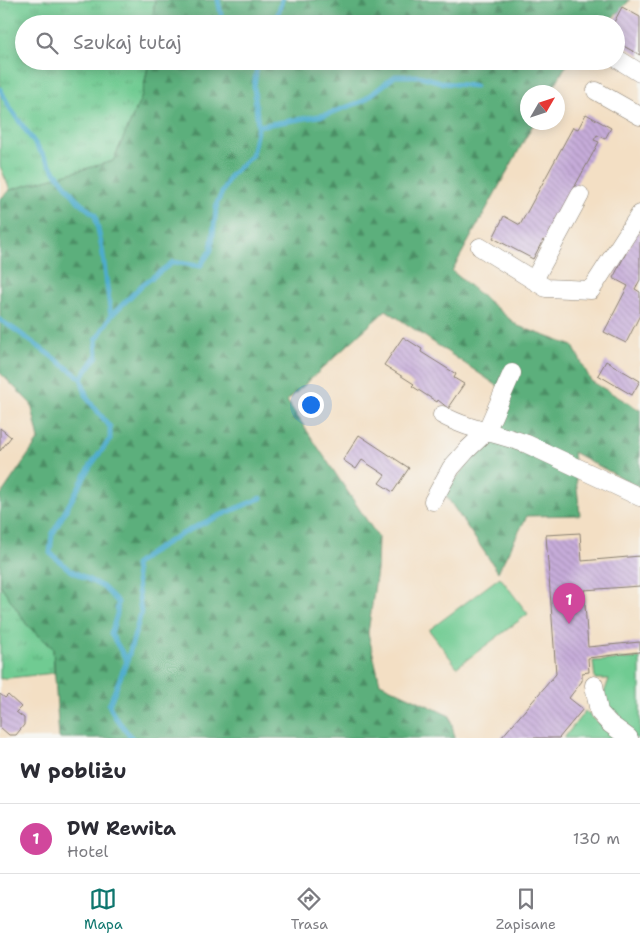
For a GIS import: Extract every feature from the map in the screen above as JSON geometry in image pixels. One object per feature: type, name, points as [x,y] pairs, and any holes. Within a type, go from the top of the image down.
[{"type":"lane","points":[[625,64],[640,73]]},
{"type":"lane","points":[[596,91],[640,116]]},
{"type":"lane","points":[[534,280],[580,195]]},
{"type":"lane","points":[[480,247],[546,288],[592,290],[640,214]]},
{"type":"lane","points":[[433,501],[451,468],[486,432],[512,373]]},
{"type":"lane","points":[[442,414],[460,424],[507,436],[527,444],[640,497]]},
{"type":"lane","points":[[594,685],[599,712],[610,724],[630,738]]},
{"type":"green space","points":[[0,0],[155,0],[153,15],[15,15],[15,70],[147,70],[142,96],[113,161],[10,190],[0,166]]},
{"type":"green space","points":[[155,0],[630,0],[616,15],[153,15]]},
{"type":"green space","points":[[147,70],[563,70],[555,85],[520,85],[520,130],[530,130],[452,271],[518,326],[573,346],[591,381],[640,410],[640,488],[573,452],[580,515],[527,516],[498,572],[444,493],[481,448],[508,393],[386,310],[287,401],[378,537],[377,570],[368,633],[380,683],[450,716],[455,738],[59,738],[53,648],[27,625],[0,584],[0,496],[39,439],[31,404],[0,373],[0,199],[10,190],[113,161],[142,96]]},
{"type":"green space","points":[[500,577],[528,614],[457,667],[429,630]]},
{"type":"green space","points":[[0,584],[27,625],[53,648],[54,673],[0,679]]},
{"type":"green space","points":[[640,658],[640,738],[564,738],[585,711],[601,725],[603,696],[609,679],[595,679],[593,661]]},
{"type":"building","points":[[622,7],[640,17],[640,55],[625,47],[625,15],[618,15]]},
{"type":"building","points":[[586,114],[611,128],[605,139],[597,135],[594,140],[599,142],[545,241],[543,240],[533,259],[493,238],[504,216],[520,225],[573,127],[578,129]]},
{"type":"building","points":[[637,232],[640,233],[640,280],[635,289],[640,292],[640,315],[626,343],[604,332],[628,286],[613,278]]},
{"type":"building","points":[[403,337],[422,349],[421,352],[456,374],[454,378],[464,384],[449,406],[451,406],[449,409],[438,400],[437,402],[412,386],[414,384],[384,365]]},
{"type":"building","points":[[606,361],[640,381],[632,395],[598,375]]},
{"type":"building","points":[[0,428],[11,437],[0,451]]},
{"type":"building","points":[[359,435],[409,468],[393,492],[379,483],[385,475],[362,460],[356,469],[343,460]]},
{"type":"building","points":[[580,533],[582,561],[640,556],[640,586],[584,590],[588,647],[640,642],[640,652],[588,658],[589,672],[582,673],[582,681],[569,698],[583,709],[559,738],[501,738],[556,674],[546,535]]},
{"type":"building","points":[[0,694],[5,698],[8,695],[21,707],[16,712],[24,718],[24,725],[16,735],[9,735],[0,727]]},
{"type":"waterway","points":[[218,0],[221,15]]},
{"type":"waterway","points":[[278,15],[282,0]]},
{"type":"waterway","points":[[132,738],[115,717],[109,705],[127,661],[111,634],[117,614],[118,602],[103,587],[70,570],[50,553],[52,535],[91,465],[110,439],[110,427],[87,398],[81,378],[97,356],[96,340],[111,316],[142,285],[173,262],[200,266],[211,250],[217,203],[230,176],[252,155],[258,126],[254,86],[257,70]]},
{"type":"waterway","points":[[258,126],[325,115],[363,101],[395,76],[420,76],[444,83],[475,86]]},
{"type":"waterway","points":[[0,89],[10,108],[53,169],[78,201],[95,215],[102,248],[111,316]]},
{"type":"waterway","points":[[0,320],[81,378]]},
{"type":"waterway","points":[[127,661],[141,613],[135,565],[179,535],[261,498]]},
{"type":"place","name":"DW Rewita","points":[[569,624]]}]
